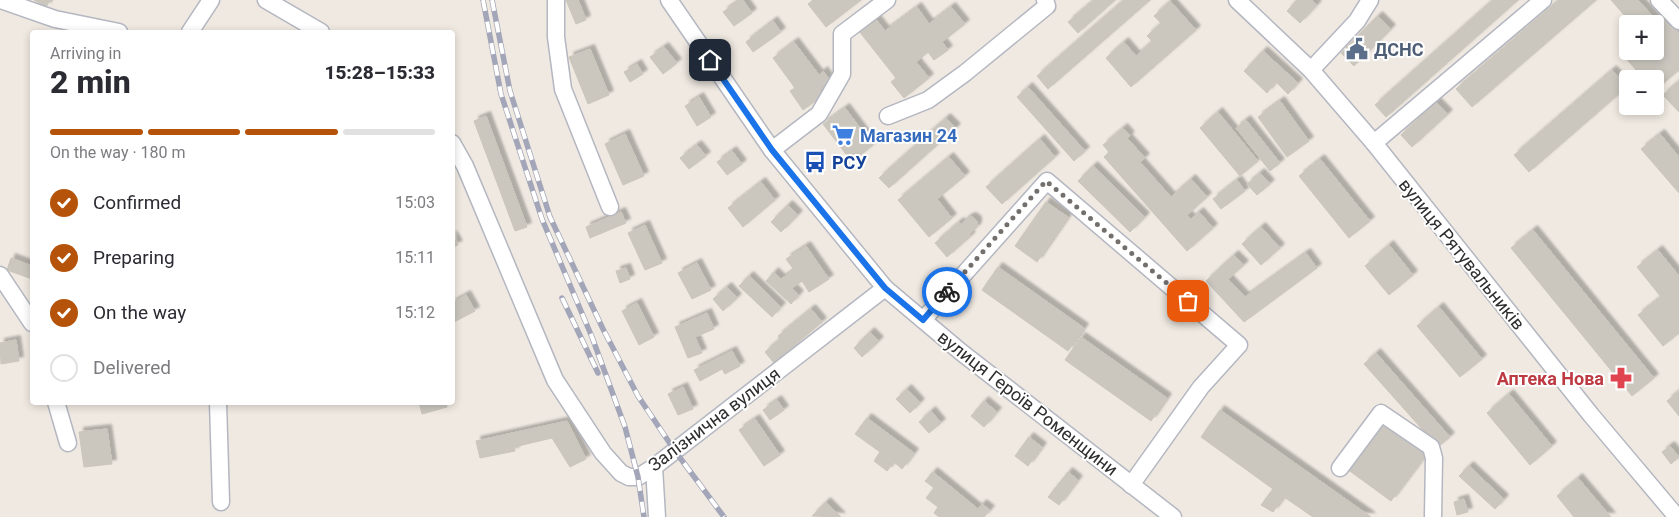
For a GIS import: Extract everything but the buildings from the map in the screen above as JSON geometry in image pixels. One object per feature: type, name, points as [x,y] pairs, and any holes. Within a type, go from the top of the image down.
[{"type":"street","points":[[1,0],[55,19],[109,30]]},
{"type":"street","points":[[191,30],[211,0]]},
{"type":"street","points":[[266,0],[318,30]]},
{"type":"street","points":[[556,0],[556,37],[564,89],[610,207]]},
{"type":"street","name":"вулиця Героїв Роменщини","points":[[669,0],[772,150],[885,288],[961,352],[1173,517]]},
{"type":"street","points":[[772,150],[819,114],[842,74],[842,34],[887,0]]},
{"type":"street","points":[[888,116],[928,100],[965,73],[1047,6],[1045,0]]},
{"type":"street","name":"вулиця Рятувальників","points":[[1237,0],[1311,70],[1374,143],[1591,415],[1677,517]]},
{"type":"street","points":[[1311,70],[1357,21],[1370,0]]},
{"type":"street","points":[[1374,143],[1543,0]]},
{"type":"street","points":[[1659,0],[1679,22]]},
{"type":"street","name":"Залізнична вулиця","points":[[455,149],[465,166],[555,380],[603,453],[621,474],[628,477],[638,476],[654,467],[885,288]]},
{"type":"street","points":[[923,320],[1046,181],[1239,345],[1201,387],[1131,485]]},
{"type":"street","points":[[0,275],[30,320]]},
{"type":"street","points":[[57,405],[68,443]]},
{"type":"street","points":[[218,405],[221,502]]},
{"type":"street","points":[[1340,468],[1381,413],[1431,447],[1434,458],[1432,517]]},
{"type":"street","points":[[654,467],[658,517]]},
{"type":"railway","points":[[483,0],[501,94],[542,219],[592,337],[625,427],[638,477],[644,517]]},
{"type":"railway","points":[[492,0],[510,91],[550,217],[603,329],[638,396],[675,451],[724,517]]},
{"type":"railway","points":[[562,298],[598,373]]},
{"type":"way so far","points":[[947,292],[1046,181],[1188,301]]},
{"type":"place","name":"ДСНС","points":[[1357,49]]},
{"type":"place","name":"Магазин 24","points":[[843,135]]},
{"type":"place","name":"РСУ","points":[[815,162]]},
{"type":"place","name":"Аптека Нова","points":[[1621,378]]},
{"type":"route","points":[[710,60],[772,150],[885,288],[923,320],[947,292]]}]
